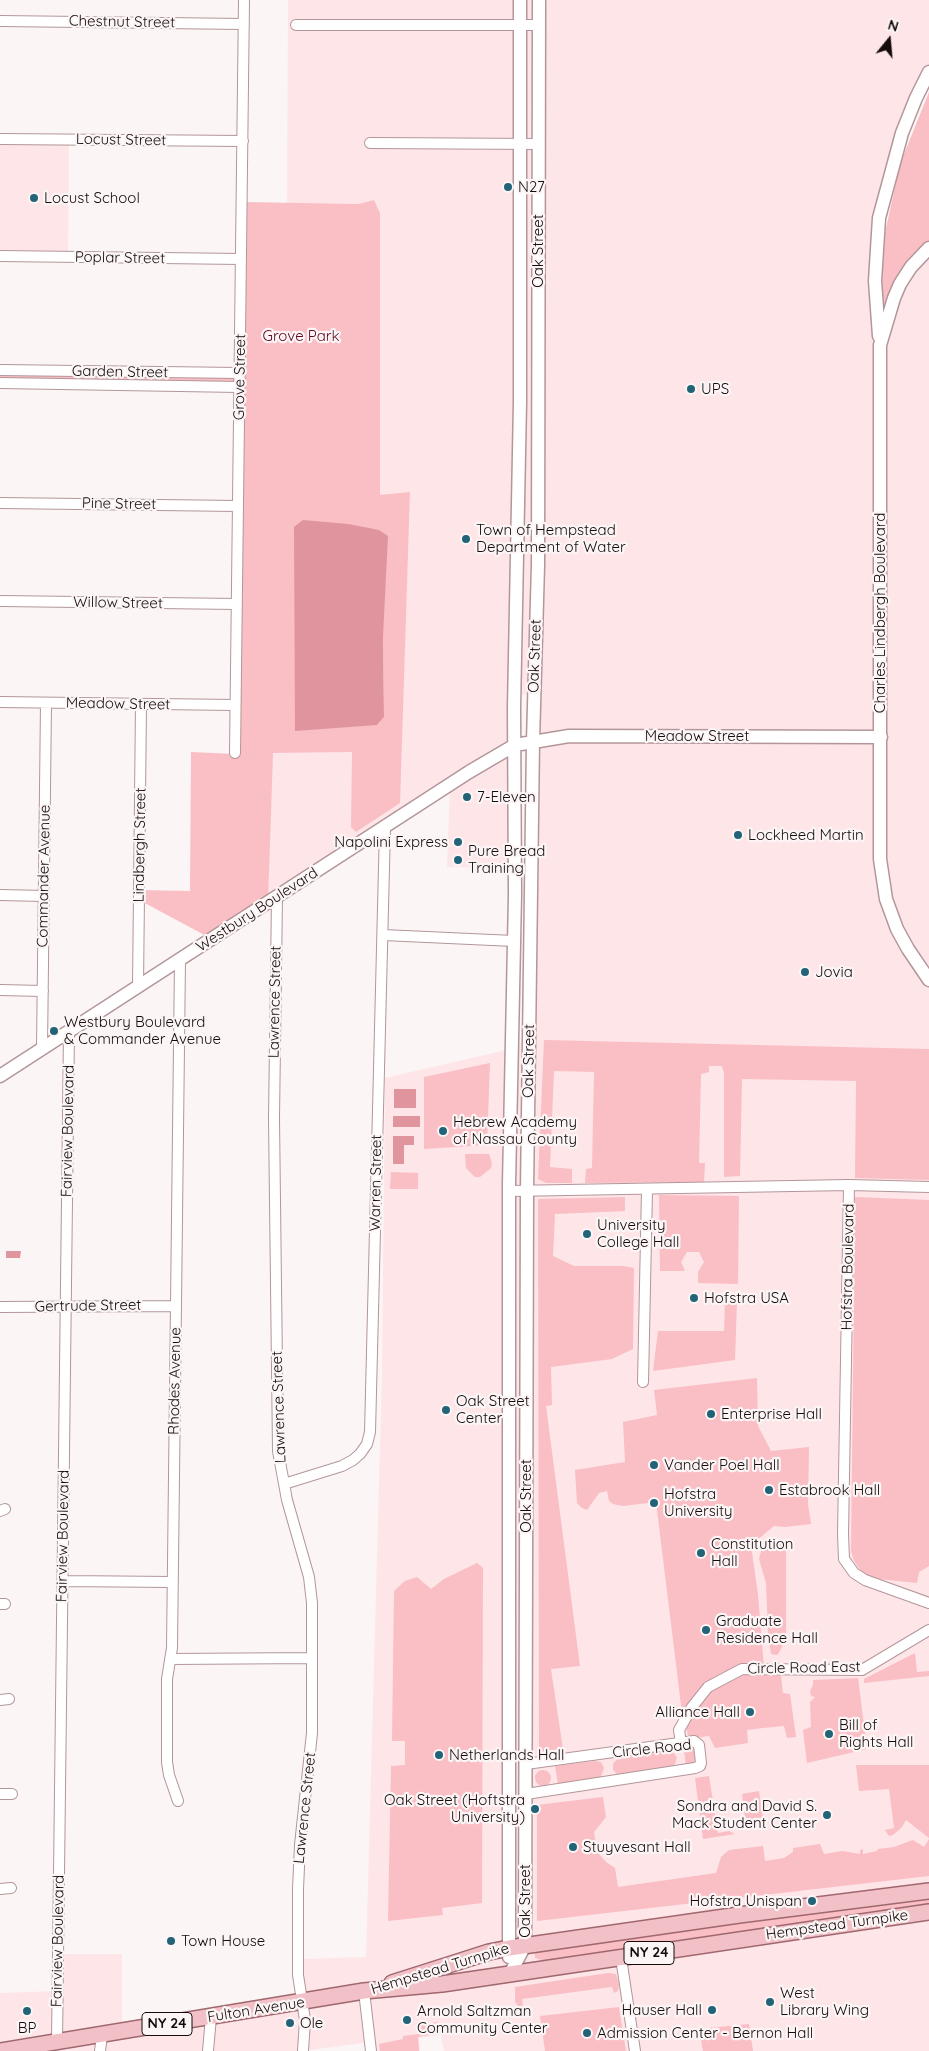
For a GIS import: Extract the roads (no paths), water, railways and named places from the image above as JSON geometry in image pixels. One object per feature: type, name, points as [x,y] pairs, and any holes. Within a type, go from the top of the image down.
[{"type":"main road","name":"Hempstead Turnpike","points":[[364,1991],[489,1952],[525,1945],[929,1891]]},
{"type":"main road","name":"Hempstead Turnpike","points":[[364,1991],[442,1984],[929,1912]]},
{"type":"main road","name":"Fulton Avenue","points":[[5,2050],[364,1991]]},
{"type":"street","name":"Grove Street","points":[[235,754],[244,0]]},
{"type":"street","name":"Oak Street","points":[[510,1974],[510,1192],[520,396],[520,0]]},
{"type":"street","name":"Oak Street","points":[[510,1974],[525,1945],[528,1191],[533,741],[538,564],[539,0]]},
{"type":"street","name":"Chestnut Street","points":[[0,21],[244,24]]},
{"type":"street","points":[[296,25],[539,25]]},
{"type":"street","points":[[880,345],[875,281],[879,218],[902,133],[929,72]]},
{"type":"street","name":"Locust Street","points":[[0,139],[243,141]]},
{"type":"street","points":[[370,143],[539,144]]},
{"type":"street","name":"Charles Lindbergh Boulevard","points":[[929,248],[910,267],[900,284],[880,345],[880,859],[886,900],[897,928],[908,950],[929,980]]},
{"type":"street","name":"Poplar Street","points":[[0,256],[241,259]]},
{"type":"street","name":"Garden Street","points":[[0,370],[240,373]]},
{"type":"street","points":[[11,370],[12,383]]},
{"type":"street","name":"Garden Street","points":[[0,383],[239,387]]},
{"type":"street","points":[[520,396],[538,395]]},
{"type":"street","name":"Pine Street","points":[[0,503],[238,506]]},
{"type":"street","points":[[517,564],[538,564]]},
{"type":"street","name":"Willow Street","points":[[0,601],[237,604]]},
{"type":"street","name":"Meadow Street","points":[[0,702],[236,705]]},
{"type":"street","name":"Commander Avenue","points":[[42,1049],[46,703]]},
{"type":"street","name":"Lindbergh Street","points":[[138,987],[141,704]]},
{"type":"street","name":"Meadow Street","points":[[515,745],[569,736],[881,737]]},
{"type":"street","name":"Westbury Boulevard","points":[[0,1076],[515,745]]},
{"type":"street","points":[[486,762],[507,766],[515,777]]},
{"type":"street","name":"Warren Street","points":[[284,1484],[342,1466],[354,1460],[367,1444],[370,1432],[385,828]]},
{"type":"street","points":[[0,895],[44,896]]},
{"type":"street","name":"Lawrence Street","points":[[277,897],[274,1118],[278,1451],[287,1500],[309,1576],[312,1604],[311,1753],[300,1845],[298,1889],[298,1975],[305,2024],[303,2051]]},
{"type":"street","points":[[383,935],[514,941]]},
{"type":"street","name":"Rhodes Avenue","points":[[178,1801],[169,1775],[167,1762],[167,1679],[172,1648],[180,960]]},
{"type":"street","points":[[0,990],[43,991]]},
{"type":"street","name":"Fairview Boulevard","points":[[57,2042],[69,1031]]},
{"type":"street","points":[[848,1186],[929,1187]]},
{"type":"street","name":"Hofstra Boulevard","points":[[510,1192],[848,1186],[844,1559],[854,1573],[865,1580],[929,1603]]},
{"type":"street","points":[[643,1382],[647,1190]]},
{"type":"street","name":"Gertrude Street","points":[[0,1308],[176,1306]]},
{"type":"street","points":[[510,1478],[526,1478]]},
{"type":"street","points":[[63,1581],[172,1582]]},
{"type":"street","name":"Circle Road East","points":[[681,1743],[679,1730],[697,1700],[708,1687],[742,1669],[862,1670],[929,1630]]},
{"type":"street","points":[[170,1659],[311,1658]]},
{"type":"street","name":"Circle Road","points":[[526,1764],[681,1743],[697,1743],[702,1763],[700,1766],[526,1794]]},
{"type":"street","points":[[0,1794],[12,1794]]},
{"type":"street","points":[[0,1889],[11,1888]]},
{"type":"street","points":[[621,1958],[635,2051]]},
{"type":"street","points":[[364,1991],[371,2051]]},
{"type":"street","points":[[208,2051],[211,2017]]},
{"type":"street","points":[[100,2051],[102,2034]]},
{"type":"place","name":"N27","points":[[508,187]]},
{"type":"place","name":"Locust School","points":[[34,198]]},
{"type":"place","name":"UPS","points":[[691,389]]},
{"type":"place","name":"Town of Hempstead Department of Water","points":[[466,539]]},
{"type":"place","name":"7-Eleven","points":[[467,797]]},
{"type":"place","name":"Lockheed Martin","points":[[738,835]]},
{"type":"place","name":"Napolini Express","points":[[458,842]]},
{"type":"place","name":"Pure Bread Training","points":[[458,860]]},
{"type":"place","name":"Jovia","points":[[805,972]]},
{"type":"place","name":"Westbury Boulevard & Commander Avenue","points":[[54,1031]]},
{"type":"place","name":"Hebrew Academy of Nassau County","points":[[443,1131]]},
{"type":"place","name":"University College Hall","points":[[587,1234]]},
{"type":"place","name":"Hofstra USA","points":[[694,1298]]},
{"type":"place","name":"Oak Street Center","points":[[446,1410]]},
{"type":"place","name":"Enterprise Hall","points":[[711,1414]]},
{"type":"place","name":"Vander Poel Hall","points":[[654,1465]]},
{"type":"place","name":"Estabrook Hall","points":[[769,1490]]},
{"type":"place","name":"Hofstra University","points":[[654,1503]]},
{"type":"place","name":"Constitution Hall","points":[[701,1553]]},
{"type":"place","name":"Graduate Residence Hall","points":[[706,1630]]},
{"type":"place","name":"Alliance Hall","points":[[750,1712]]},
{"type":"place","name":"Bill of Rights Hall","points":[[829,1734]]},
{"type":"place","name":"Netherlands Hall","points":[[439,1755]]},
{"type":"place","name":"Oak Street (Hoftstra University)","points":[[535,1809]]},
{"type":"place","name":"Sondra and David S. Mack Student Center","points":[[827,1815]]},
{"type":"place","name":"Stuyvesant Hall","points":[[573,1847]]},
{"type":"place","name":"Hofstra Unispan","points":[[812,1901]]},
{"type":"place","name":"Town House","points":[[171,1941]]},
{"type":"place","name":"West Library Wing","points":[[770,2002]]},
{"type":"place","name":"Hauser Hall","points":[[712,2010]]},
{"type":"place","name":"BP","points":[[27,2011]]},
{"type":"place","name":"Arnold Saltzman Community Center","points":[[407,2020]]},
{"type":"place","name":"Ole","points":[[290,2023]]},
{"type":"place","name":"Admission Center - Bernon Hall","points":[[587,2033]]},
{"type":"park label","name":"Grove Park","points":[[301,336]]}]
